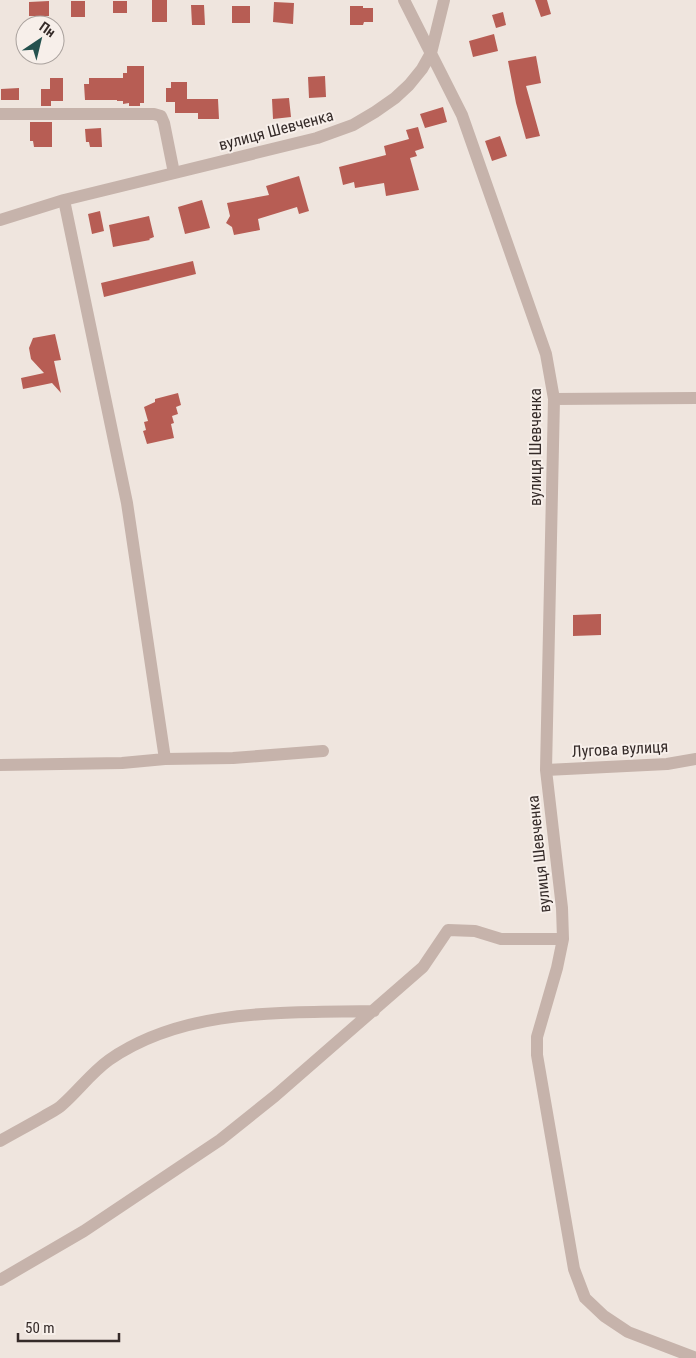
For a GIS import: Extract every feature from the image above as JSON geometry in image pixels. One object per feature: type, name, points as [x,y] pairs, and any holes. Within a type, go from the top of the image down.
[{"type":"street","points":[[404,0],[430,53]]},
{"type":"street","points":[[430,53],[444,0]]},
{"type":"street","name":"вулиця Шевченка","points":[[0,220],[64,200],[317,138],[353,125],[395,98],[422,69],[430,53]]},
{"type":"street","name":"вулиця Шевченка","points":[[430,53],[465,124],[546,354],[554,399],[546,770],[562,908],[563,939],[557,968],[537,1037],[538,1055],[574,1269],[585,1298],[604,1316],[628,1332],[696,1358]]},
{"type":"street","points":[[0,114],[154,114],[161,116],[174,173]]},
{"type":"street","points":[[64,200],[127,503],[165,759]]},
{"type":"street","points":[[554,399],[696,398]]},
{"type":"street","points":[[0,765],[122,763],[165,759],[233,758],[324,751]]},
{"type":"street","name":"Лугова вулиця","points":[[546,770],[667,764],[696,759]]},
{"type":"street","points":[[0,1280],[84,1231],[220,1140],[275,1096],[423,967],[448,930],[475,931],[501,939],[563,939]]},
{"type":"street","points":[[0,1141],[61,1106],[109,1060],[140,1042],[168,1031],[205,1022],[258,1014],[374,1011]]},
{"type":"building","points":[[152,0],[167,0],[167,22],[152,22]]},
{"type":"building","points":[[535,0],[547,0],[551,14],[541,17]]},
{"type":"building","points":[[49,1],[49,15],[29,15],[29,2]]},
{"type":"building","points":[[71,1],[85,1],[85,17],[71,17]]},
{"type":"building","points":[[113,1],[127,1],[127,13],[113,13]]},
{"type":"building","points":[[274,2],[294,3],[293,24],[273,22]]},
{"type":"building","points":[[191,5],[204,5],[205,25],[192,25]]},
{"type":"building","points":[[232,6],[250,6],[250,23],[232,23]]},
{"type":"building","points":[[350,6],[373,8],[373,22],[364,22],[363,25],[350,25]]},
{"type":"building","points":[[503,12],[506,25],[496,28],[492,15]]},
{"type":"building","points":[[494,34],[498,51],[473,57],[469,41]]},
{"type":"building","points":[[536,56],[541,83],[526,86],[540,136],[526,139],[516,103],[508,61]]},
{"type":"building","points":[[127,66],[144,66],[144,103],[140,103],[140,106],[129,106],[129,103],[123,104],[123,101],[117,100],[85,100],[84,84],[89,84],[89,78],[123,78],[123,73],[127,73]]},
{"type":"building","points":[[325,76],[326,97],[309,98],[308,77]]},
{"type":"building","points":[[50,78],[63,78],[63,101],[51,101],[51,106],[41,106],[41,89],[50,89]]},
{"type":"building","points":[[171,82],[187,82],[187,99],[218,99],[219,119],[198,119],[198,113],[175,113],[175,102],[166,102],[166,88],[171,88]]},
{"type":"building","points":[[19,88],[19,100],[1,100],[1,89]]},
{"type":"building","points":[[289,98],[291,117],[273,119],[272,99]]},
{"type":"building","points":[[443,107],[447,122],[425,128],[420,114]]},
{"type":"building","points":[[30,122],[52,122],[52,147],[34,147],[33,141],[30,141]]},
{"type":"building","points":[[418,127],[424,148],[415,151],[417,156],[410,158],[419,190],[386,196],[384,183],[355,188],[354,182],[343,185],[339,167],[386,155],[384,146],[409,139],[406,130]]},
{"type":"building","points":[[101,128],[102,147],[90,147],[89,142],[86,142],[85,129]]},
{"type":"building","points":[[500,136],[507,156],[492,161],[485,141]]},
{"type":"building","points":[[299,176],[309,211],[299,214],[297,207],[258,219],[260,230],[234,235],[232,227],[226,223],[230,216],[227,203],[269,195],[266,186]]},
{"type":"building","points":[[202,200],[210,228],[185,234],[178,207]]},
{"type":"building","points":[[100,211],[104,231],[92,234],[88,214]]},
{"type":"building","points":[[149,216],[154,237],[150,240],[113,247],[109,225]]},
{"type":"building","points":[[193,261],[196,274],[104,297],[101,283]]},
{"type":"building","points":[[55,334],[61,360],[54,361],[61,393],[52,383],[23,389],[21,378],[44,373],[31,359],[29,348],[33,338]]},
{"type":"building","points":[[178,393],[181,405],[176,407],[178,414],[172,416],[174,423],[171,424],[174,438],[147,444],[143,431],[146,430],[144,422],[148,421],[144,407],[155,402],[155,399]]},
{"type":"building","points":[[601,614],[601,635],[573,636],[573,615]]}]
